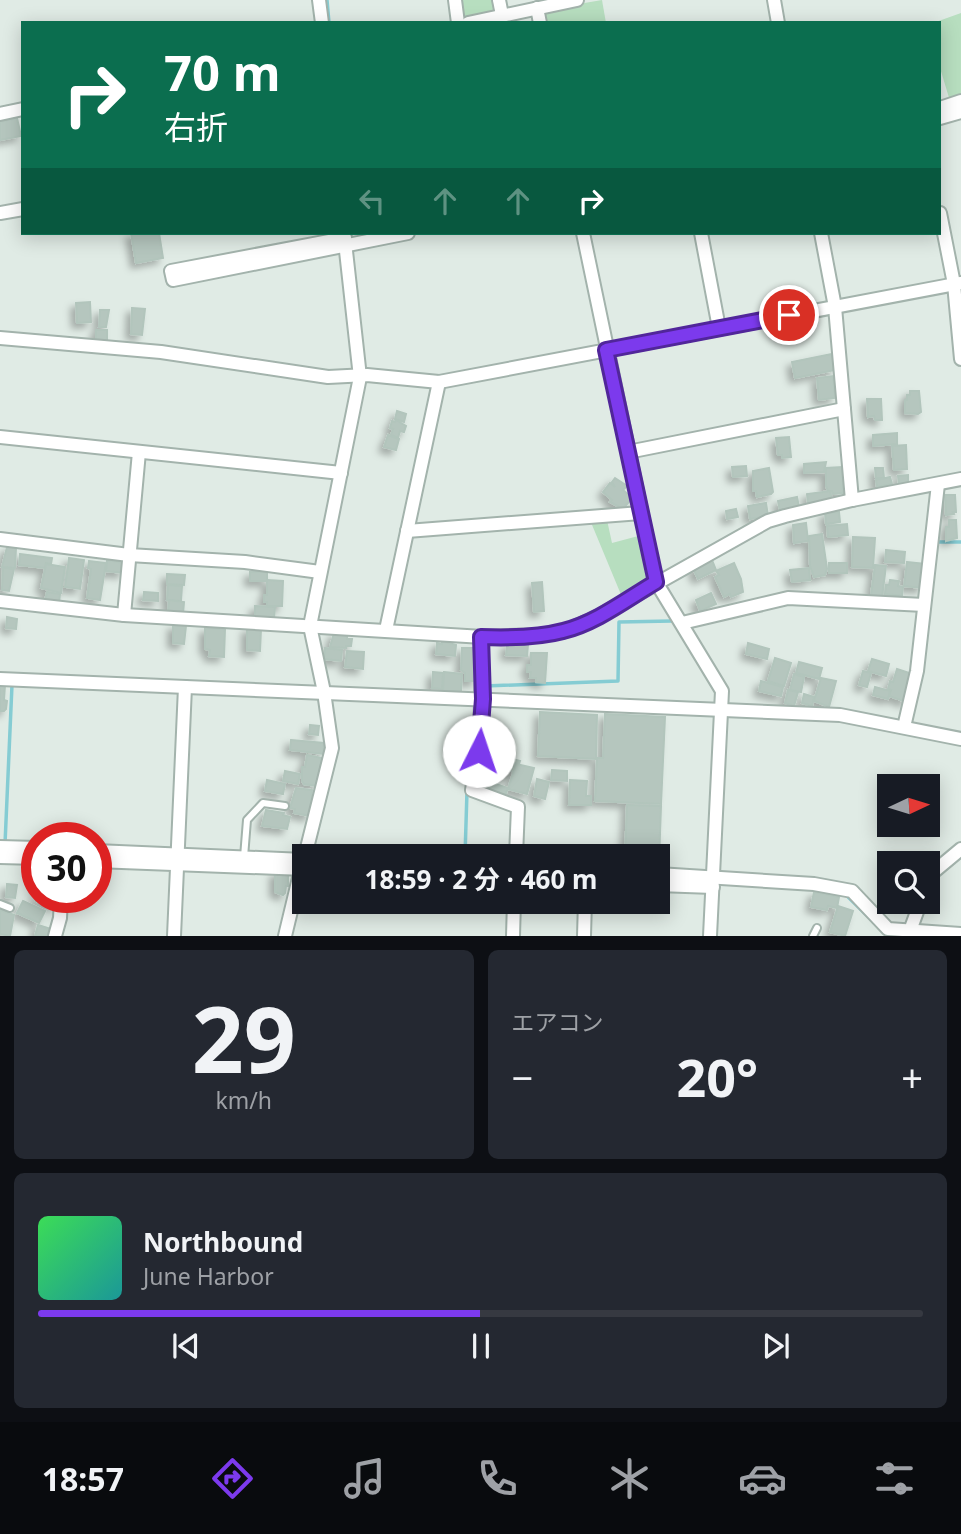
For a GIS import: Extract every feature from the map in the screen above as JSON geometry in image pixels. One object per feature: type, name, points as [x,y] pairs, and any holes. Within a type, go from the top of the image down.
[{"type":"street","points":[[319,0],[322,21]]},
{"type":"street","points":[[455,0],[458,21]]},
{"type":"street","points":[[499,0],[502,15]]},
{"type":"street","points":[[476,21],[578,0]]},
{"type":"street","points":[[774,0],[778,21]]},
{"type":"street","points":[[537,8],[540,21]]},
{"type":"street","points":[[941,108],[961,101]]},
{"type":"street","points":[[0,114],[21,109]]},
{"type":"street","points":[[941,118],[961,112]]},
{"type":"street","points":[[0,213],[21,209]]},
{"type":"street","points":[[941,217],[958,284],[961,359]]},
{"type":"street","points":[[351,236],[173,280],[172,271],[351,236],[370,235]]},
{"type":"street","points":[[583,235],[656,582],[722,691],[710,936]]},
{"type":"street","points":[[701,235],[719,328]]},
{"type":"street","points":[[821,235],[835,307],[852,500]]},
{"type":"street","points":[[308,844],[332,748],[310,626],[360,377],[351,236]]},
{"type":"street","points":[[0,338],[161,352],[328,377],[367,375],[439,382],[958,284]]},
{"type":"street","points":[[386,630],[439,382]]},
{"type":"street","points":[[628,452],[844,409]]},
{"type":"street","points":[[0,437],[341,473]]},
{"type":"street","points":[[124,615],[139,452]]},
{"type":"street","points":[[0,601],[124,615],[481,637],[540,635],[565,631],[597,617],[768,522],[852,500],[961,479]]},
{"type":"street","points":[[904,727],[917,671],[938,484]]},
{"type":"street","points":[[407,531],[641,513]]},
{"type":"street","points":[[0,540],[129,555],[245,562],[320,572]]},
{"type":"street","points":[[682,623],[788,598],[924,605]]},
{"type":"street","points":[[481,637],[483,699],[479,751],[472,790],[518,807],[516,844]]},
{"type":"street","points":[[0,678],[840,715],[961,739]]},
{"type":"street","points":[[174,936],[185,687]]},
{"type":"street","points":[[0,847],[21,848]]},
{"type":"street","points":[[940,866],[961,849]]},
{"type":"street","points":[[112,853],[178,859],[292,862]]},
{"type":"street","points":[[0,857],[21,858]]},
{"type":"street","points":[[112,861],[244,857],[292,861]]},
{"type":"street","points":[[670,876],[713,882]]},
{"type":"street","points":[[670,884],[713,882],[814,884],[852,891],[888,929],[909,933],[961,934]]},
{"type":"street","points":[[285,936],[292,909]]},
{"type":"street","points":[[55,936],[60,913]]},
{"type":"street","points":[[513,936],[514,914]]},
{"type":"street","points":[[583,936],[584,914]]},
{"type":"street","points":[[909,933],[916,914]]},
{"type":"lane","points":[[244,857],[247,820],[263,803],[285,806]]},
{"type":"lane","points":[[0,904],[10,908]]},
{"type":"lane","points":[[813,936],[817,928]]},
{"type":"green space","points":[[458,0],[496,0],[496,13],[463,19]]},
{"type":"green space","points":[[602,0],[606,21],[544,21],[544,10]]},
{"type":"green space","points":[[961,13],[961,98],[950,101],[941,71],[941,21],[939,21]]},
{"type":"green space","points":[[590,520],[607,520],[612,543],[642,535],[649,580],[622,597]]},
{"type":"building","points":[[17,118],[21,136],[0,140],[0,122]]},
{"type":"building","points":[[131,235],[159,235],[163,258],[136,263]]},
{"type":"building","points":[[90,302],[91,322],[77,323],[76,303]]},
{"type":"building","points":[[132,308],[145,309],[142,335],[131,334]]},
{"type":"building","points":[[100,310],[109,310],[106,327],[99,327]]},
{"type":"building","points":[[808,319],[809,328],[786,332],[785,324]]},
{"type":"building","points":[[96,330],[107,330],[107,340],[96,340]]},
{"type":"building","points":[[832,354],[835,370],[795,378],[792,362]]},
{"type":"building","points":[[833,376],[835,398],[819,400],[817,378]]},
{"type":"building","points":[[910,391],[919,391],[921,412],[918,414],[905,413],[905,400]]},
{"type":"building","points":[[867,399],[881,399],[882,420],[875,420],[874,416],[868,417]]},
{"type":"building","points":[[397,411],[406,414],[404,422],[395,419]]},
{"type":"building","points":[[396,420],[406,426],[404,432],[400,431],[398,438],[391,435],[393,429],[390,428],[392,421]]},
{"type":"building","points":[[897,433],[897,444],[873,446],[873,435]]},
{"type":"building","points":[[388,435],[399,439],[396,450],[384,447]]},
{"type":"building","points":[[789,437],[791,457],[782,458],[782,455],[778,455],[776,438]]},
{"type":"building","points":[[906,445],[907,469],[894,470],[892,446]]},
{"type":"building","points":[[826,462],[824,472],[804,473],[804,464]]},
{"type":"building","points":[[746,466],[747,476],[733,477],[732,467]]},
{"type":"building","points":[[842,467],[843,493],[833,494],[826,486],[826,468]]},
{"type":"building","points":[[769,468],[773,492],[757,497],[756,491],[753,491],[753,471]]},
{"type":"building","points":[[875,468],[883,468],[884,478],[876,478]]},
{"type":"building","points":[[908,475],[908,484],[899,484],[898,476]]},
{"type":"building","points":[[890,477],[892,484],[877,487],[876,480]]},
{"type":"building","points":[[615,478],[627,486],[623,490],[632,498],[623,509],[610,502],[612,500],[603,492],[610,483],[615,487],[612,482]]},
{"type":"building","points":[[830,491],[832,500],[808,503],[807,494]]},
{"type":"building","points":[[945,495],[955,495],[954,514],[946,515]]},
{"type":"building","points":[[797,497],[799,507],[780,511],[778,501]]},
{"type":"building","points":[[766,503],[768,516],[750,519],[748,506]]},
{"type":"building","points":[[736,509],[738,517],[727,519],[726,511]]},
{"type":"building","points":[[839,512],[840,522],[826,524],[825,513]]},
{"type":"building","points":[[949,520],[956,520],[957,538],[946,541],[946,527],[949,527]]},
{"type":"building","points":[[806,523],[808,541],[794,543],[793,525]]},
{"type":"building","points":[[847,524],[848,535],[828,537],[827,526]]},
{"type":"building","points":[[822,534],[827,569],[825,575],[814,577],[810,566],[809,536]]},
{"type":"building","points":[[853,537],[875,538],[873,568],[852,567]]},
{"type":"building","points":[[7,547],[16,548],[15,568],[2,567]]},
{"type":"building","points":[[886,550],[905,552],[904,563],[885,562]]},
{"type":"building","points":[[20,554],[52,558],[51,564],[46,563],[45,568],[19,565]]},
{"type":"building","points":[[69,558],[84,560],[80,589],[65,587]]},
{"type":"building","points":[[107,560],[124,563],[123,573],[106,571]]},
{"type":"building","points":[[712,560],[716,570],[698,579],[693,568]]},
{"type":"building","points":[[89,561],[106,563],[100,600],[87,598],[91,569],[88,568]]},
{"type":"building","points":[[907,562],[925,564],[922,588],[904,586]]},
{"type":"building","points":[[734,563],[743,592],[724,597],[715,577],[719,575],[716,571]]},
{"type":"building","points":[[829,563],[847,563],[847,573],[829,573]]},
{"type":"building","points":[[46,564],[65,567],[61,593],[41,588]]},
{"type":"building","points":[[875,565],[886,566],[882,597],[871,595]]},
{"type":"building","points":[[3,568],[14,569],[9,591],[2,590]]},
{"type":"building","points":[[809,568],[810,580],[792,582],[790,570]]},
{"type":"building","points":[[250,572],[267,572],[267,581],[250,581]]},
{"type":"building","points":[[167,574],[185,575],[184,585],[167,584]]},
{"type":"building","points":[[267,580],[283,581],[282,606],[267,606],[267,602],[264,602]]},
{"type":"building","points":[[890,580],[899,581],[898,586],[903,587],[902,596],[885,594]]},
{"type":"building","points":[[542,582],[544,611],[534,612],[532,583]]},
{"type":"building","points":[[168,585],[182,586],[181,601],[167,600]]},
{"type":"building","points":[[47,592],[60,594],[59,603],[45,601]]},
{"type":"building","points":[[144,592],[158,593],[158,601],[143,600]]},
{"type":"building","points":[[711,593],[716,604],[700,611],[696,600]]},
{"type":"building","points":[[169,600],[184,602],[183,614],[168,612]]},
{"type":"building","points":[[255,606],[275,607],[274,619],[255,618]]},
{"type":"building","points":[[7,617],[17,619],[16,629],[6,628]]},
{"type":"building","points":[[173,625],[186,626],[184,644],[173,643]]},
{"type":"building","points":[[205,628],[225,629],[224,657],[209,656],[210,650],[205,649]]},
{"type":"building","points":[[247,628],[261,629],[260,651],[247,650]]},
{"type":"building","points":[[334,633],[347,634],[347,639],[352,639],[351,646],[330,647]]},
{"type":"building","points":[[442,641],[456,645],[455,656],[436,654],[437,643],[442,644]]},
{"type":"building","points":[[748,643],[769,649],[767,659],[746,654]]},
{"type":"building","points":[[507,644],[528,645],[527,656],[506,655]]},
{"type":"building","points":[[325,648],[342,650],[341,661],[324,659]]},
{"type":"building","points":[[462,648],[477,648],[476,681],[465,681],[465,673],[461,670]]},
{"type":"building","points":[[347,651],[364,652],[363,669],[345,667]]},
{"type":"building","points":[[531,653],[547,653],[545,683],[536,682],[536,678],[530,678],[531,672],[527,672],[527,665],[531,665]]},
{"type":"building","points":[[775,658],[791,663],[784,686],[768,681]]},
{"type":"building","points":[[872,659],[889,664],[886,676],[868,671]]},
{"type":"building","points":[[799,662],[822,668],[819,679],[796,673]]},
{"type":"building","points":[[897,669],[912,674],[906,702],[889,696],[890,681],[893,682]]},
{"type":"building","points":[[863,671],[871,673],[867,687],[859,685]]},
{"type":"building","points":[[433,672],[443,673],[442,689],[432,688]]},
{"type":"building","points":[[444,672],[462,674],[461,692],[443,691]]},
{"type":"building","points":[[794,674],[804,677],[801,692],[790,690]]},
{"type":"building","points":[[821,678],[836,681],[829,707],[814,701]]},
{"type":"building","points":[[761,681],[783,687],[781,696],[759,691]]},
{"type":"building","points":[[0,685],[5,685],[4,700],[7,701],[4,711],[0,711]]},
{"type":"building","points":[[875,687],[890,691],[888,699],[873,695]]},
{"type":"building","points":[[788,690],[798,692],[794,706],[785,703]]},
{"type":"building","points":[[804,694],[814,697],[812,706],[802,703]]},
{"type":"building","points":[[540,712],[597,715],[596,759],[538,756]]},
{"type":"building","points":[[605,714],[665,717],[661,804],[595,801],[597,758],[603,758]]},
{"type":"building","points":[[310,725],[319,726],[318,735],[309,734]]},
{"type":"building","points":[[291,740],[324,743],[323,754],[290,750]]},
{"type":"building","points":[[485,752],[520,761],[519,764],[515,763],[511,771],[482,764]]},
{"type":"building","points":[[307,755],[322,758],[317,786],[304,784],[302,781],[302,767],[305,767]]},
{"type":"building","points":[[516,764],[534,768],[527,794],[508,789]]},
{"type":"building","points":[[552,770],[567,771],[567,781],[551,780]]},
{"type":"building","points":[[285,771],[300,774],[298,784],[283,781]]},
{"type":"building","points":[[537,779],[549,782],[545,799],[534,796]]},
{"type":"building","points":[[267,780],[285,784],[283,794],[265,791]]},
{"type":"building","points":[[570,780],[587,781],[586,796],[591,796],[591,805],[569,805]]},
{"type":"building","points":[[487,781],[508,788],[504,798],[484,791]]},
{"type":"building","points":[[296,788],[312,790],[310,816],[294,813],[295,809],[290,808]]},
{"type":"building","points":[[627,805],[661,806],[660,844],[625,844]]},
{"type":"building","points":[[266,810],[284,813],[283,815],[290,817],[287,829],[262,826]]},
{"type":"building","points":[[275,872],[288,872],[288,886],[283,895],[275,892]]},
{"type":"building","points":[[7,884],[17,885],[15,898],[6,897]]},
{"type":"building","points":[[814,892],[839,897],[837,908],[828,906],[827,910],[811,907]]},
{"type":"building","points":[[21,905],[21,913],[44,913],[39,923],[17,913]]},
{"type":"building","points":[[838,906],[853,911],[845,936],[830,932]]},
{"type":"building","points":[[0,910],[14,915],[10,936],[0,934]]},
{"type":"building","points":[[38,925],[51,929],[51,936],[35,936]]},
{"type":"waterway","points":[[327,0],[329,21]]},
{"type":"waterway","points":[[935,542],[961,542]]},
{"type":"waterway","points":[[485,686],[618,681],[619,622],[672,621]]},
{"type":"waterway","points":[[5,844],[12,685]]},
{"type":"waterway","points":[[465,844],[467,791]]},
{"type":"waterway","points":[[846,895],[885,933]]},
{"type":"route","points":[[479,751],[483,699],[481,637],[540,635],[565,631],[597,617],[656,582],[606,350],[789,315]]}]
